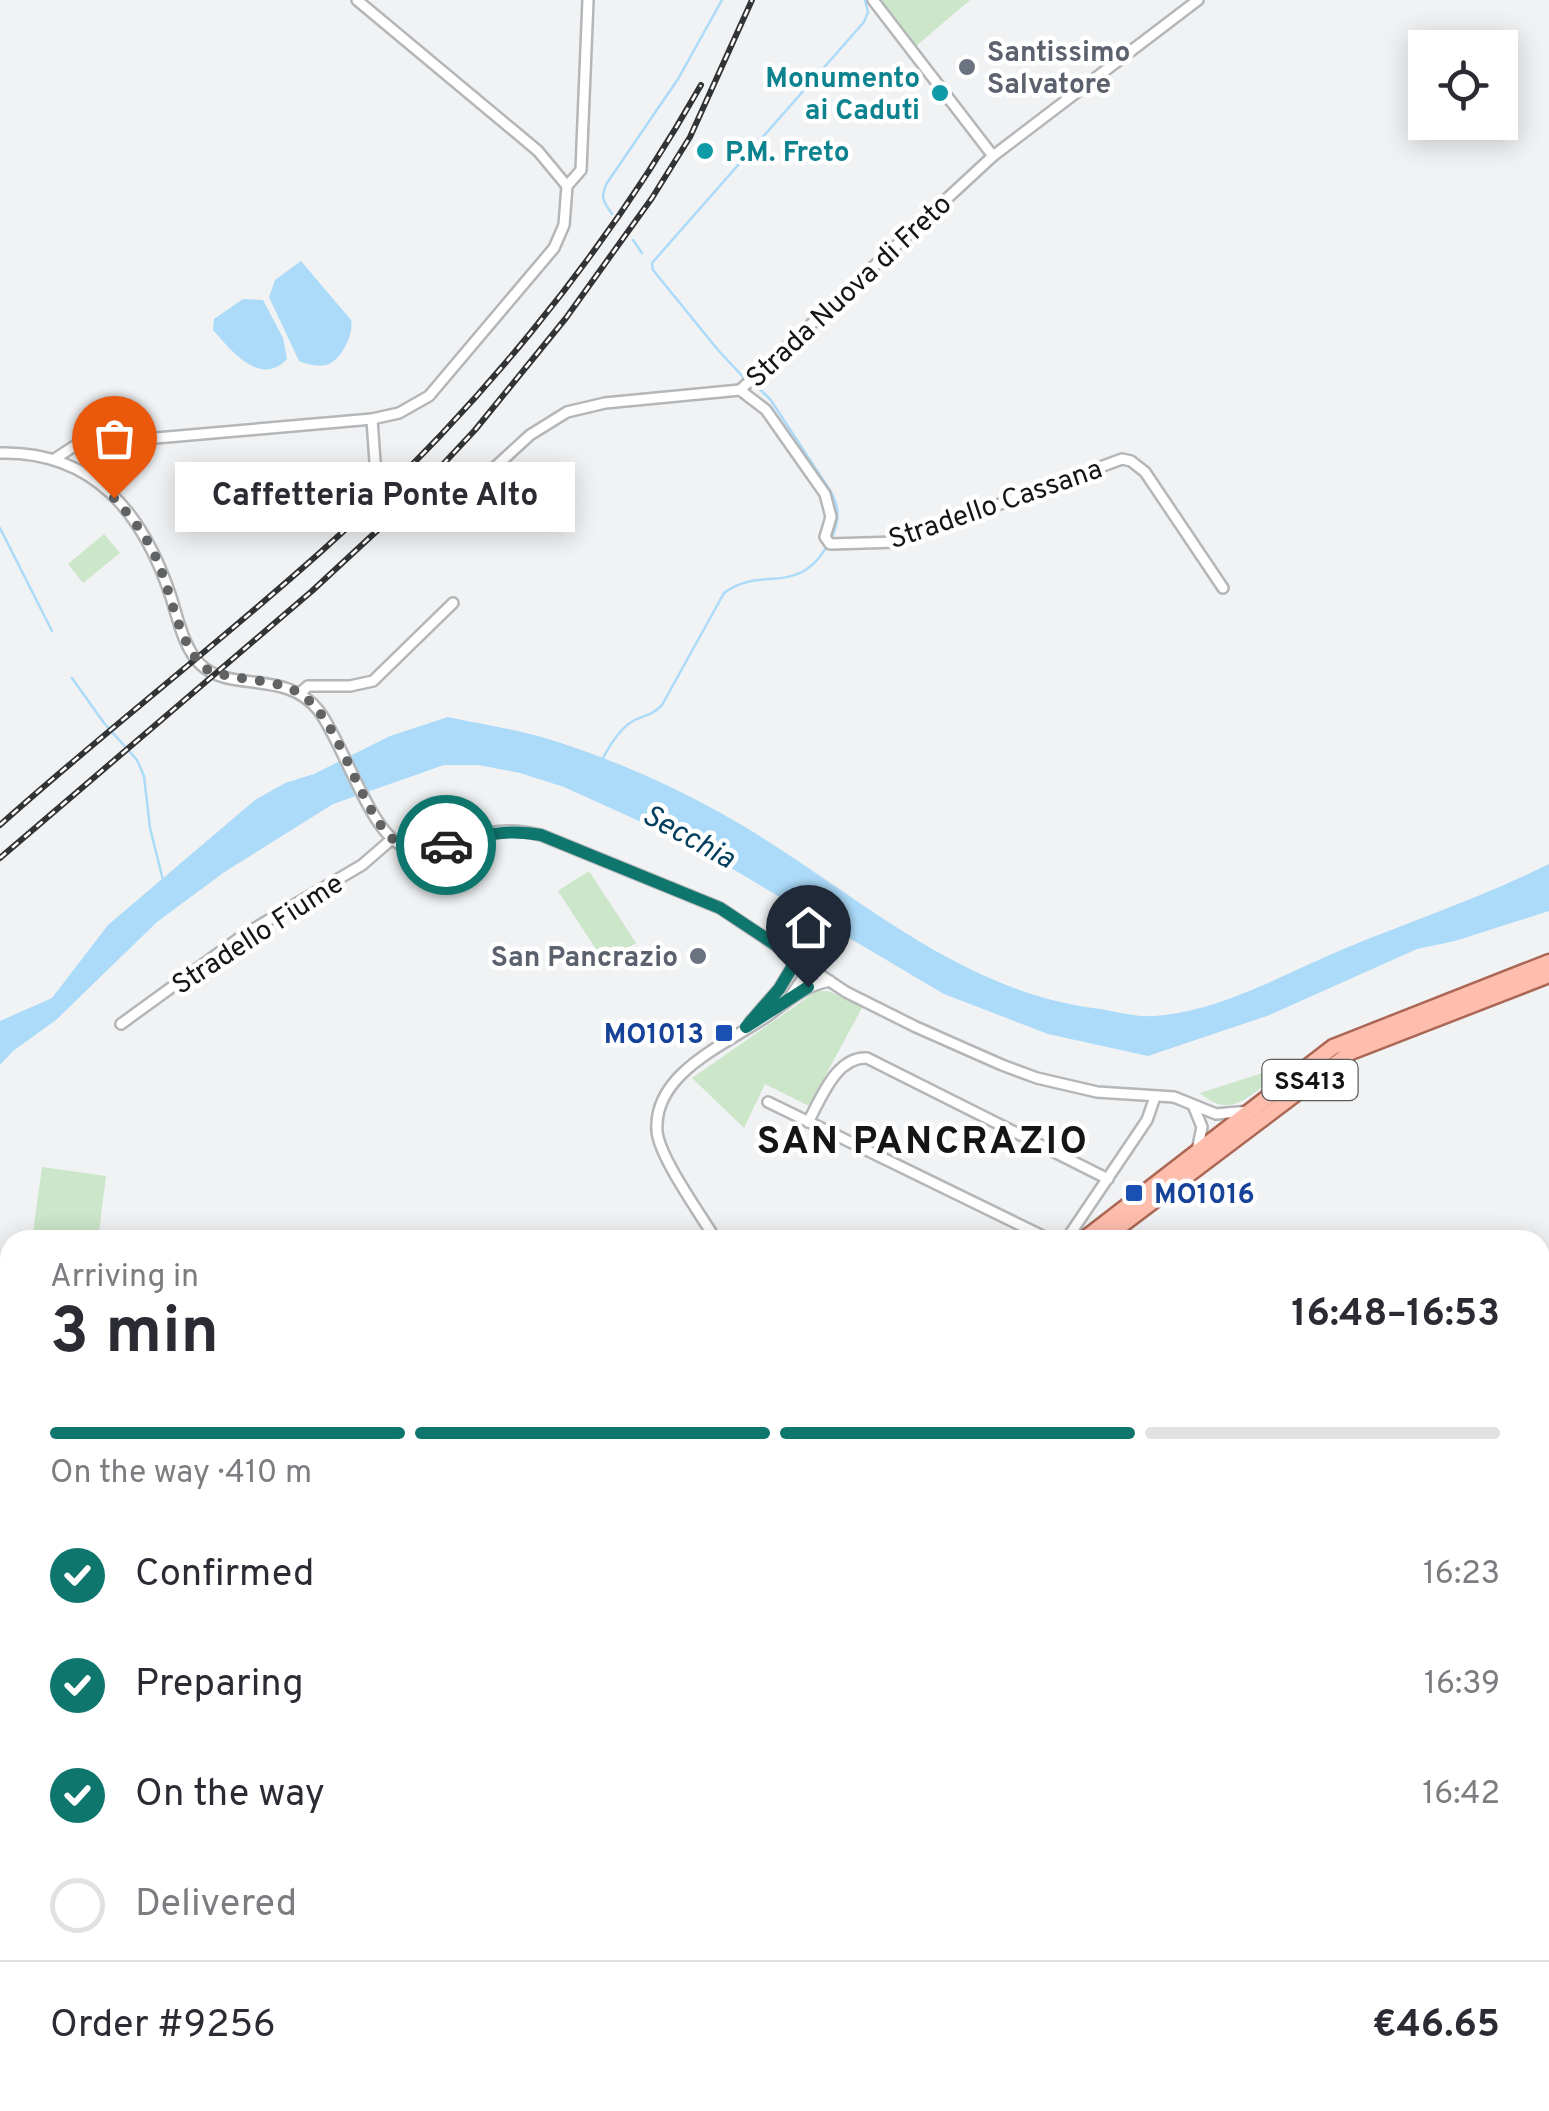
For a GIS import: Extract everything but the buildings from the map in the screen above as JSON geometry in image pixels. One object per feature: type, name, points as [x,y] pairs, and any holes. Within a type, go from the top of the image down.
[{"type":"main road","name":"SS413","points":[[1096,1230],[1334,1047],[1549,962]]},
{"type":"main road","name":"SS413","points":[[1115,1230],[1351,1052],[1549,975]]},
{"type":"street","points":[[357,0],[538,151],[566,186]]},
{"type":"street","points":[[56,458],[76,445],[372,419],[399,413],[429,396],[554,248],[564,225],[566,186],[580,170],[588,0]]},
{"type":"street","points":[[873,0],[993,156]]},
{"type":"street","name":"Strada Nuova di Freto","points":[[372,419],[376,462],[384,488],[410,506],[440,509],[456,502],[530,435],[567,412],[605,403],[740,390],[993,156],[1198,0]]},
{"type":"street","name":"Stradello Cassana","points":[[740,390],[766,410],[825,494],[831,510],[826,538],[830,544],[898,542],[1122,459],[1145,472],[1223,588]]},
{"type":"street","points":[[0,453],[56,458],[100,483],[139,527],[159,565],[182,631],[204,668],[300,693],[316,707],[335,734],[376,820],[392,840],[422,850],[492,832],[541,835],[720,908],[830,982],[916,1027],[1037,1078],[1098,1092],[1191,1103],[1216,1114],[1252,1111]]},
{"type":"street","points":[[300,693],[308,686],[350,686],[373,681],[453,603]]},
{"type":"street","name":"Stradello Fiume","points":[[121,1024],[244,934],[362,865],[392,840]]},
{"type":"street","points":[[746,1027],[779,989],[797,959]]},
{"type":"street","points":[[789,998],[810,968]]},
{"type":"street","points":[[710,1230],[658,1139],[657,1118],[672,1084],[789,998],[808,987],[830,982]]},
{"type":"street","points":[[808,1122],[839,1070],[852,1059],[866,1058],[1108,1179]]},
{"type":"street","points":[[1073,1230],[1147,1120],[1156,1097]]},
{"type":"street","points":[[768,1102],[1029,1230]]},
{"type":"street","points":[[1191,1103],[1202,1127],[1195,1155]]},
{"type":"green space","points":[[879,0],[970,0],[915,47]]},
{"type":"green space","points":[[104,534],[120,553],[83,583],[68,564]]},
{"type":"green space","points":[[589,871],[636,943],[605,963],[558,891]]},
{"type":"green space","points":[[817,991],[828,991],[863,1006],[809,1106],[765,1084],[744,1128],[692,1078]]},
{"type":"green space","points":[[1272,1070],[1276,1075],[1272,1079],[1238,1103],[1220,1104],[1200,1093]]},
{"type":"green space","points":[[42,1167],[106,1176],[99,1230],[33,1230]]},
{"type":"water","points":[[301,261],[351,320],[347,344],[328,365],[299,361],[269,297],[275,280]]},
{"type":"water","points":[[243,299],[263,300],[283,338],[287,359],[277,367],[256,368],[213,330],[214,319]]},
{"type":"water","name":"Secchia","points":[[448,717],[545,738],[634,771],[698,801],[766,840],[947,957],[1046,998],[1126,1014],[1178,1013],[1227,999],[1549,864],[1549,911],[1417,949],[1267,1016],[1148,1056],[1048,1034],[944,994],[692,845],[564,787],[478,765],[444,765],[333,804],[223,873],[157,922],[56,1020],[0,1065],[0,1021],[52,998],[108,925],[255,800],[390,736]]},
{"type":"waterway","points":[[612,214],[604,199],[607,183],[678,79],[722,0]]},
{"type":"waterway","points":[[744,378],[653,270],[652,263],[864,22],[868,12],[865,0]]},
{"type":"waterway","points":[[633,240],[642,253]]},
{"type":"waterway","points":[[601,762],[623,729],[662,705],[724,593],[739,585],[807,569],[832,537],[838,514],[831,492],[770,399],[753,383]]},
{"type":"waterway","points":[[0,528],[52,631]]},
{"type":"waterway","points":[[72,678],[137,760],[144,776],[150,828],[163,880]]},
{"type":"railway","points":[[0,858],[312,591],[406,504],[475,430],[566,318],[652,198],[690,137],[752,0]]},
{"type":"railway","points":[[0,825],[324,549],[432,445],[578,273],[622,212],[701,85]]},
{"type":"way so far","points":[[114,498],[154,552],[182,631],[204,668],[300,693],[316,707],[335,734],[376,820],[392,840],[422,850],[446,845]]},
{"type":"place","name":"Santissimo Salvatore","points":[[967,67]]},
{"type":"place","name":"Monumento ai Caduti","points":[[940,93]]},
{"type":"place","name":"P.M. Freto","points":[[705,151]]},
{"type":"place","name":"Caffetteria Ponte Alto","points":[[114,498]]},
{"type":"place","name":"San Pancrazio","points":[[698,956]]},
{"type":"place","name":"MO1013","points":[[724,1033]]},
{"type":"place","name":"MO1016","points":[[1134,1193]]},
{"type":"district","name":"SAN PANCRAZIO","points":[[923,1140]]},
{"type":"route","points":[[446,845],[492,832],[541,835],[720,908],[797,959],[779,989],[746,1027],[808,987]]}]
